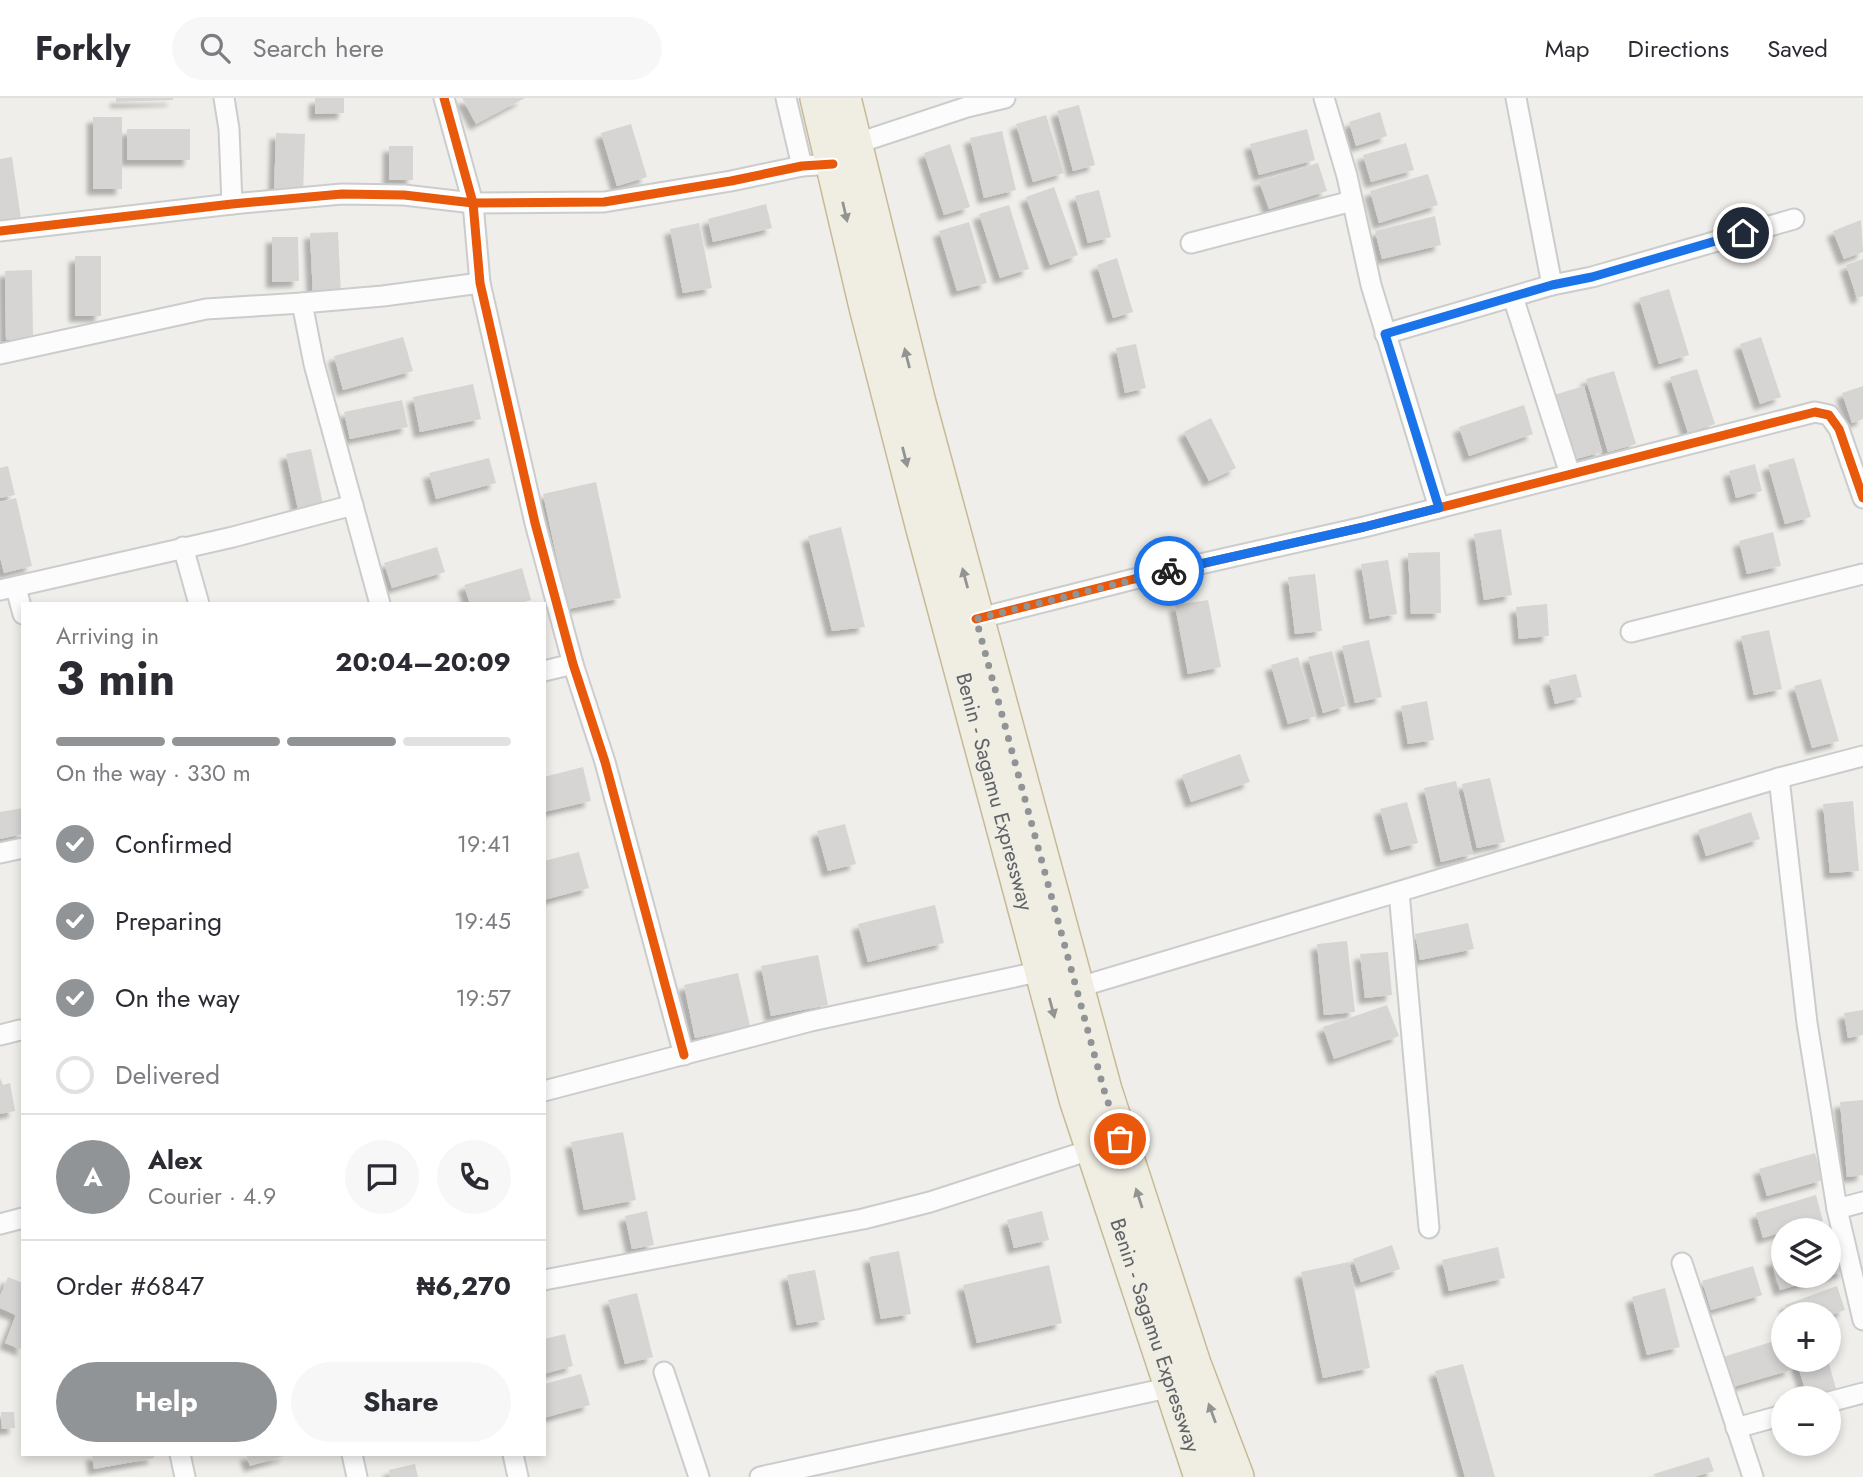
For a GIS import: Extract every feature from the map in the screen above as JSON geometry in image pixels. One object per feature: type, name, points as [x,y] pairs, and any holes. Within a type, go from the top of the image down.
[{"type":"highway","name":"Benin - Sagamu Expressway","points":[[818,98],[867,307],[1042,971],[1093,1149],[1202,1477]]},
{"type":"highway","points":[[843,98],[830,158],[918,403],[1108,1103],[1193,1364],[1236,1477]]},
{"type":"street","points":[[224,98],[229,130],[232,204]]},
{"type":"street","points":[[444,98],[473,203],[480,283],[535,523],[573,664],[605,762],[684,1055]]},
{"type":"street","points":[[786,98],[830,158]]},
{"type":"street","points":[[0,231],[342,194],[404,195],[473,203],[604,202],[685,190],[830,158],[967,107],[1005,98]]},
{"type":"street","points":[[1324,98],[1371,285],[1439,508]]},
{"type":"street","points":[[1517,98],[1552,285]]},
{"type":"street","points":[[1191,243],[1352,201]]},
{"type":"street","points":[[1385,334],[1794,219]]},
{"type":"street","points":[[0,354],[206,310],[383,296],[480,283]]},
{"type":"street","points":[[1513,297],[1570,474]]},
{"type":"street","points":[[302,303],[314,364],[379,602]]},
{"type":"street","points":[[976,619],[1134,579],[1364,527],[1815,412],[1829,415],[1839,429],[1863,498]]},
{"type":"street","points":[[21,611],[8,589],[66,573],[233,537],[353,505]]},
{"type":"street","points":[[183,547],[198,602]]},
{"type":"street","points":[[1631,632],[1863,574]]},
{"type":"street","points":[[546,671],[573,664]]},
{"type":"street","points":[[1076,988],[1779,778],[1863,756]]},
{"type":"street","points":[[1779,778],[1807,1023],[1837,1209],[1863,1320]]},
{"type":"street","points":[[0,853],[21,848]]},
{"type":"street","points":[[1399,892],[1429,1228]]},
{"type":"street","points":[[546,1090],[811,1021],[1042,971]]},
{"type":"street","points":[[0,1034],[21,1034]]},
{"type":"street","points":[[546,1280],[863,1219],[930,1202],[1093,1149]]},
{"type":"street","points":[[1837,1209],[1863,1202]]},
{"type":"street","points":[[0,1224],[21,1219]]},
{"type":"street","points":[[1682,1263],[1753,1477]]},
{"type":"street","points":[[664,1372],[699,1477]]},
{"type":"street","points":[[760,1477],[1172,1387]]},
{"type":"street","points":[[1841,1399],[1863,1393]]},
{"type":"street","points":[[1736,1428],[1771,1418]]},
{"type":"street","points":[[181,1456],[186,1477]]},
{"type":"street","points":[[352,1456],[357,1477]]},
{"type":"street","points":[[513,1456],[518,1477]]},
{"type":"building","points":[[116,98],[173,98],[173,100],[116,102]]},
{"type":"building","points":[[315,98],[344,98],[344,113],[315,114]]},
{"type":"building","points":[[462,98],[525,98],[476,124]]},
{"type":"building","points":[[1079,105],[1095,165],[1073,171],[1057,111]]},
{"type":"building","points":[[1380,112],[1387,136],[1356,146],[1349,122]]},
{"type":"building","points":[[1046,115],[1064,173],[1033,182],[1016,124]]},
{"type":"building","points":[[93,117],[122,117],[122,189],[93,189]]},
{"type":"building","points":[[631,124],[647,177],[617,186],[601,133]]},
{"type":"building","points":[[127,129],[190,129],[190,160],[127,160]]},
{"type":"building","points":[[1307,129],[1315,160],[1259,175],[1250,144]]},
{"type":"building","points":[[1002,131],[1016,190],[984,198],[970,138]]},
{"type":"building","points":[[276,133],[305,134],[303,195],[274,194]]},
{"type":"building","points":[[1406,143],[1414,170],[1371,182],[1363,155]]},
{"type":"building","points":[[950,144],[970,207],[944,215],[924,153]]},
{"type":"building","points":[[389,146],[413,146],[413,180],[389,180]]},
{"type":"building","points":[[12,157],[21,219],[0,222],[0,159]]},
{"type":"building","points":[[1318,163],[1327,191],[1269,209],[1259,181]]},
{"type":"building","points":[[1428,174],[1438,205],[1379,223],[1370,191]]},
{"type":"building","points":[[1054,187],[1078,255],[1050,265],[1026,197]]},
{"type":"building","points":[[1099,190],[1111,237],[1088,243],[1075,196]]},
{"type":"building","points":[[766,204],[772,228],[713,242],[708,219]]},
{"type":"building","points":[[1009,205],[1029,269],[1000,278],[979,214]]},
{"type":"building","points":[[1435,216],[1441,245],[1382,259],[1375,231]]},
{"type":"building","points":[[1861,220],[1863,252],[1844,259],[1833,231]]},
{"type":"building","points":[[969,222],[987,283],[957,291],[939,231]]},
{"type":"building","points":[[699,223],[712,288],[683,293],[670,229]]},
{"type":"building","points":[[338,232],[341,295],[313,296],[310,233]]},
{"type":"building","points":[[272,237],[298,237],[299,281],[272,282]]},
{"type":"building","points":[[75,256],[101,256],[101,316],[75,316]]},
{"type":"building","points":[[1117,258],[1133,312],[1113,318],[1097,265]]},
{"type":"building","points":[[1863,259],[1863,296],[1857,298],[1846,265]]},
{"type":"building","points":[[32,270],[33,339],[6,340],[5,271]]},
{"type":"building","points":[[1669,289],[1689,355],[1659,364],[1639,298]]},
{"type":"building","points":[[403,337],[413,371],[343,390],[334,356]]},
{"type":"building","points":[[1761,337],[1781,397],[1760,404],[1740,344]]},
{"type":"building","points":[[1136,344],[1146,388],[1125,393],[1116,348]]},
{"type":"building","points":[[1697,369],[1715,424],[1688,433],[1670,377]]},
{"type":"building","points":[[1614,371],[1636,444],[1608,452],[1586,379]]},
{"type":"building","points":[[473,384],[481,419],[420,432],[413,397]]},
{"type":"building","points":[[1584,386],[1602,452],[1572,460],[1554,395]]},
{"type":"building","points":[[1863,386],[1863,419],[1852,423],[1842,393]]},
{"type":"building","points":[[402,400],[408,427],[350,439],[344,412]]},
{"type":"building","points":[[1524,405],[1533,434],[1469,456],[1459,427]]},
{"type":"building","points":[[1211,418],[1236,468],[1209,481],[1184,432]]},
{"type":"building","points":[[311,449],[324,509],[299,514],[286,454]]},
{"type":"building","points":[[489,458],[496,483],[436,499],[429,473]]},
{"type":"building","points":[[1794,458],[1811,517],[1785,524],[1768,465]]},
{"type":"building","points":[[1755,464],[1762,491],[1736,498],[1729,471]]},
{"type":"building","points":[[8,466],[15,495],[0,498],[0,468]]},
{"type":"building","points":[[596,482],[621,598],[568,609],[543,494]]},
{"type":"building","points":[[16,498],[32,566],[4,573],[0,557],[0,502]]},
{"type":"building","points":[[841,527],[865,627],[832,631],[808,536]]},
{"type":"building","points":[[1501,529],[1512,595],[1484,600],[1474,534]]},
{"type":"building","points":[[1773,532],[1781,566],[1747,574],[1739,541]]},
{"type":"building","points":[[437,547],[445,572],[392,588],[384,563]]},
{"type":"building","points":[[1440,552],[1441,613],[1411,614],[1408,553]]},
{"type":"building","points":[[1388,560],[1397,614],[1370,619],[1361,564]]},
{"type":"building","points":[[522,568],[531,600],[469,602],[464,585]]},
{"type":"building","points":[[1315,574],[1322,631],[1295,634],[1288,577]]},
{"type":"building","points":[[1208,600],[1221,667],[1188,674],[1175,605]]},
{"type":"building","points":[[1547,604],[1549,636],[1519,639],[1516,607]]},
{"type":"building","points":[[1769,630],[1782,689],[1754,695],[1741,636]]},
{"type":"building","points":[[1369,640],[1382,697],[1355,703],[1342,646]]},
{"type":"building","points":[[1332,651],[1346,706],[1323,713],[1308,657]]},
{"type":"building","points":[[1298,657],[1316,716],[1288,724],[1271,665]]},
{"type":"building","points":[[1576,674],[1582,697],[1555,704],[1549,680]]},
{"type":"building","points":[[1821,679],[1839,741],[1812,748],[1794,686]]},
{"type":"building","points":[[1427,701],[1434,740],[1408,744],[1401,706]]},
{"type":"building","points":[[1240,754],[1250,782],[1191,802],[1182,775]]},
{"type":"building","points":[[583,767],[591,801],[546,812],[546,776]]},
{"type":"building","points":[[1490,778],[1505,842],[1477,848],[1462,784]]},
{"type":"building","points":[[1456,781],[1473,854],[1441,862],[1424,788]]},
{"type":"building","points":[[1853,801],[1859,871],[1830,873],[1823,804]]},
{"type":"building","points":[[1407,802],[1418,843],[1391,850],[1380,809]]},
{"type":"building","points":[[21,808],[21,834],[0,839],[0,812]]},
{"type":"building","points":[[1751,812],[1760,839],[1706,856],[1698,830]]},
{"type":"building","points":[[845,824],[856,864],[828,871],[817,831]]},
{"type":"building","points":[[579,852],[589,888],[546,899],[546,860]]},
{"type":"building","points":[[935,905],[944,943],[868,962],[858,924]]},
{"type":"building","points":[[1468,923],[1474,949],[1420,960],[1415,934]]},
{"type":"building","points":[[1347,941],[1355,1012],[1324,1015],[1317,944]]},
{"type":"building","points":[[1388,952],[1392,995],[1365,998],[1360,954]]},
{"type":"building","points":[[818,955],[828,1005],[771,1016],[761,966]]},
{"type":"building","points":[[738,973],[750,1026],[695,1038],[684,985]]},
{"type":"building","points":[[1387,1005],[1399,1036],[1334,1059],[1323,1027]]},
{"type":"building","points":[[1863,1010],[1863,1035],[1848,1038],[1844,1013]]},
{"type":"building","points":[[0,1078],[3,1085],[10,1083],[15,1111],[0,1114]]},
{"type":"building","points":[[1863,1100],[1863,1175],[1847,1177],[1840,1102]]},
{"type":"building","points":[[623,1132],[636,1200],[584,1210],[571,1142]]},
{"type":"building","points":[[1815,1153],[1823,1180],[1767,1196],[1759,1169]]},
{"type":"building","points":[[1816,1195],[1822,1218],[1771,1218],[1771,1236],[1763,1238],[1756,1213]]},
{"type":"building","points":[[647,1211],[654,1245],[632,1249],[625,1216]]},
{"type":"building","points":[[1042,1211],[1049,1240],[1014,1248],[1007,1220]]},
{"type":"building","points":[[1392,1245],[1400,1269],[1361,1282],[1353,1259]]},
{"type":"building","points":[[1498,1247],[1505,1278],[1449,1291],[1442,1260]]},
{"type":"building","points":[[899,1251],[911,1314],[881,1319],[869,1257]]},
{"type":"building","points":[[1349,1262],[1370,1368],[1323,1378],[1301,1272]]},
{"type":"building","points":[[1049,1265],[1062,1323],[977,1343],[963,1285]]},
{"type":"building","points":[[1753,1266],[1762,1295],[1711,1310],[1702,1281]]},
{"type":"building","points":[[815,1270],[825,1320],[797,1325],[787,1275]]},
{"type":"building","points":[[8,1277],[21,1282],[21,1349],[5,1343],[16,1315],[0,1308],[0,1296]]},
{"type":"building","points":[[1665,1288],[1680,1347],[1647,1355],[1632,1297]]},
{"type":"building","points":[[1838,1288],[1845,1310],[1841,1312],[1841,1302],[1793,1302]]},
{"type":"building","points":[[637,1293],[653,1357],[625,1364],[608,1300]]},
{"type":"building","points":[[565,1334],[573,1366],[546,1373],[546,1339]]},
{"type":"building","points":[[1771,1342],[1771,1372],[1784,1372],[1733,1387],[1723,1357]]},
{"type":"building","points":[[1463,1364],[1495,1477],[1465,1477],[1435,1371]]},
{"type":"building","points":[[1800,1372],[1831,1372],[1835,1386],[1804,1386]]},
{"type":"building","points":[[581,1374],[590,1405],[546,1417],[546,1383]]},
{"type":"building","points":[[1,1412],[14,1412],[15,1428],[2,1429]]},
{"type":"building","points":[[92,1456],[154,1456],[154,1458],[94,1469]]},
{"type":"building","points":[[247,1456],[284,1456],[250,1466]]},
{"type":"building","points":[[1709,1457],[1714,1471],[1694,1477],[1655,1477],[1654,1474]]},
{"type":"building","points":[[415,1464],[418,1477],[390,1477],[389,1470]]},
{"type":"cycle path","points":[[444,98],[473,203],[480,283],[535,523],[573,664],[605,762],[684,1055]]},
{"type":"cycle path","points":[[0,231],[342,194],[404,195],[473,203],[604,202],[802,166],[833,164]]},
{"type":"cycle path","points":[[976,619],[1134,579],[1364,527],[1815,412],[1829,415],[1839,429],[1863,498]]},
{"type":"way so far","points":[[1120,1139],[1104,1090],[976,619],[1169,571]]},
{"type":"route","points":[[1169,571],[1439,508],[1385,334],[1743,233]]}]
